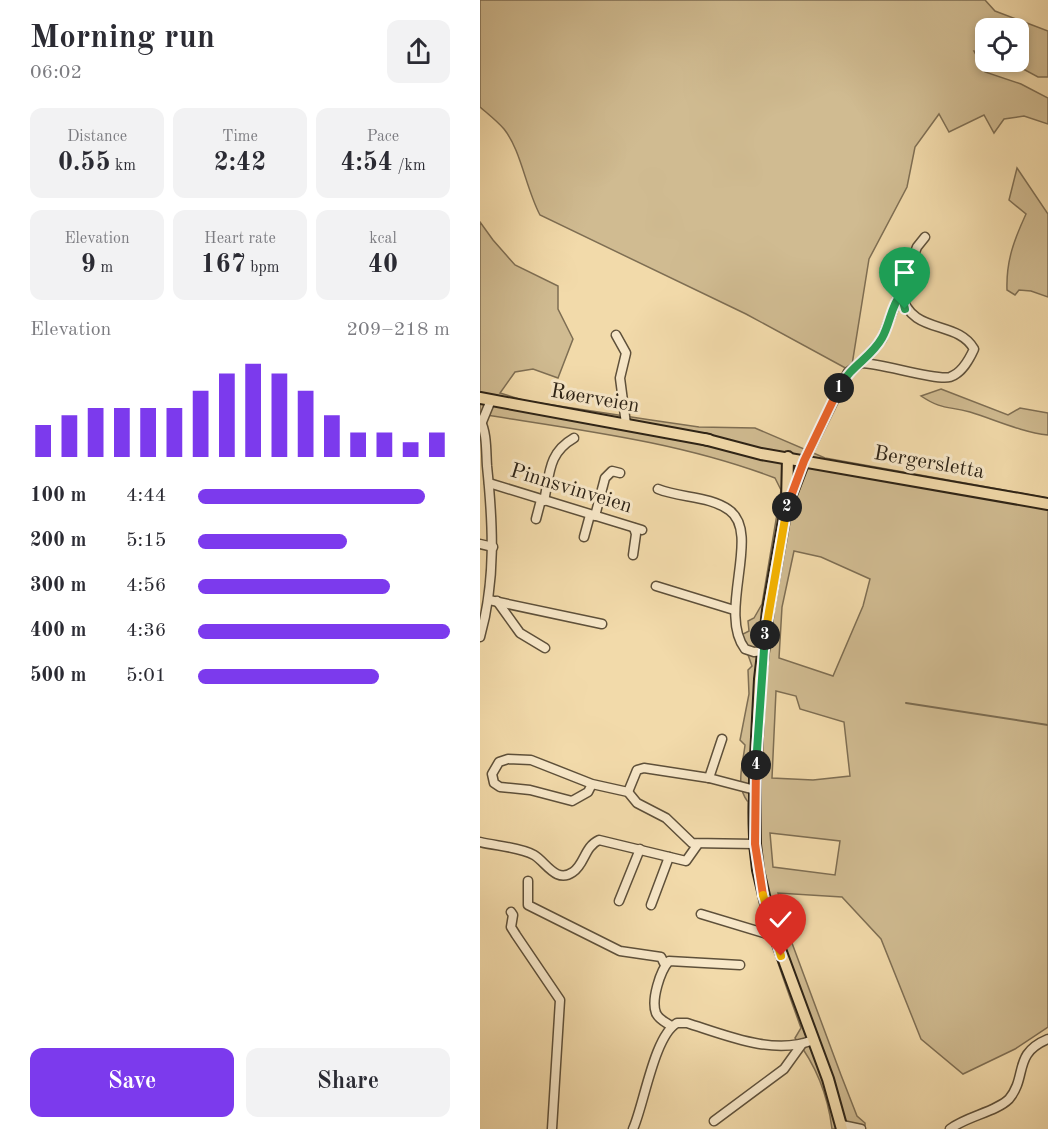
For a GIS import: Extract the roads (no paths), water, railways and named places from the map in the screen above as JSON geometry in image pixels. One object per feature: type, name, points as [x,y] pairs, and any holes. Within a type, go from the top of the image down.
[{"type":"main road","name":"Røerveien","points":[[486,399],[704,439],[763,447],[804,461]]},
{"type":"main road","points":[[788,457],[787,503],[764,651],[755,790],[755,844],[763,894],[774,936],[813,1040],[842,1127]]},
{"type":"main road","points":[[787,503],[804,461]]},
{"type":"main road","name":"Bergersletta","points":[[804,461],[1048,504]]},
{"type":"street","points":[[804,461],[848,372],[861,363],[882,339],[917,247],[925,237]]},
{"type":"street","points":[[861,363],[944,378],[957,373],[970,358],[974,349],[970,343],[957,334],[918,319],[905,309],[901,294]]},
{"type":"street","points":[[616,335],[626,352],[620,374],[626,424]]},
{"type":"street","points":[[480,637],[493,600],[493,547],[489,483],[481,421],[486,399]]},
{"type":"street","points":[[536,519],[553,456],[563,445],[574,438]]},
{"type":"street","points":[[584,537],[607,476],[612,471],[620,473]]},
{"type":"street","name":"Pinnsvinveien","points":[[489,483],[638,529],[633,555]]},
{"type":"street","points":[[658,489],[719,505],[730,510],[738,519],[741,535],[734,610],[735,624],[742,645],[749,651],[764,651]]},
{"type":"street","points":[[480,544],[493,547]]},
{"type":"street","points":[[656,586],[734,610]]},
{"type":"street","points":[[493,600],[602,624]]},
{"type":"street","points":[[493,600],[520,633],[545,648]]},
{"type":"street","points":[[710,778],[722,739]]},
{"type":"street","points":[[592,784],[588,792],[572,801],[530,790],[500,787],[494,783],[492,774],[499,762],[508,759],[531,760],[592,784],[628,792],[637,803],[666,818],[685,838],[698,844],[755,844]]},
{"type":"street","points":[[628,792],[637,770],[644,768],[710,778],[755,790]]},
{"type":"street","points":[[480,842],[534,855],[549,870],[565,875],[573,872],[589,847],[599,840],[686,861],[698,844]]},
{"type":"street","points":[[619,901],[640,849]]},
{"type":"street","points":[[651,905],[669,857]]},
{"type":"street","points":[[528,881],[528,905],[620,951],[661,957],[665,965]]},
{"type":"street","points":[[511,912],[513,915],[511,927],[560,1000],[552,1129]]},
{"type":"street","points":[[701,914],[774,936]]},
{"type":"street","points":[[740,965],[677,959],[669,961],[665,965],[656,998],[656,1012],[671,1026],[687,1023],[760,1044],[802,1044],[813,1040]]},
{"type":"street","points":[[633,1129],[646,1082],[671,1026]]},
{"type":"street","points":[[950,1129],[970,1116],[1006,1102],[1015,1088],[1025,1056],[1030,1049],[1048,1039]]},
{"type":"street","points":[[714,1121],[784,1069],[802,1044]]},
{"type":"street","points":[[842,1127],[861,1129]]},
{"type":"waterway","points":[[906,703],[1048,725]]}]
